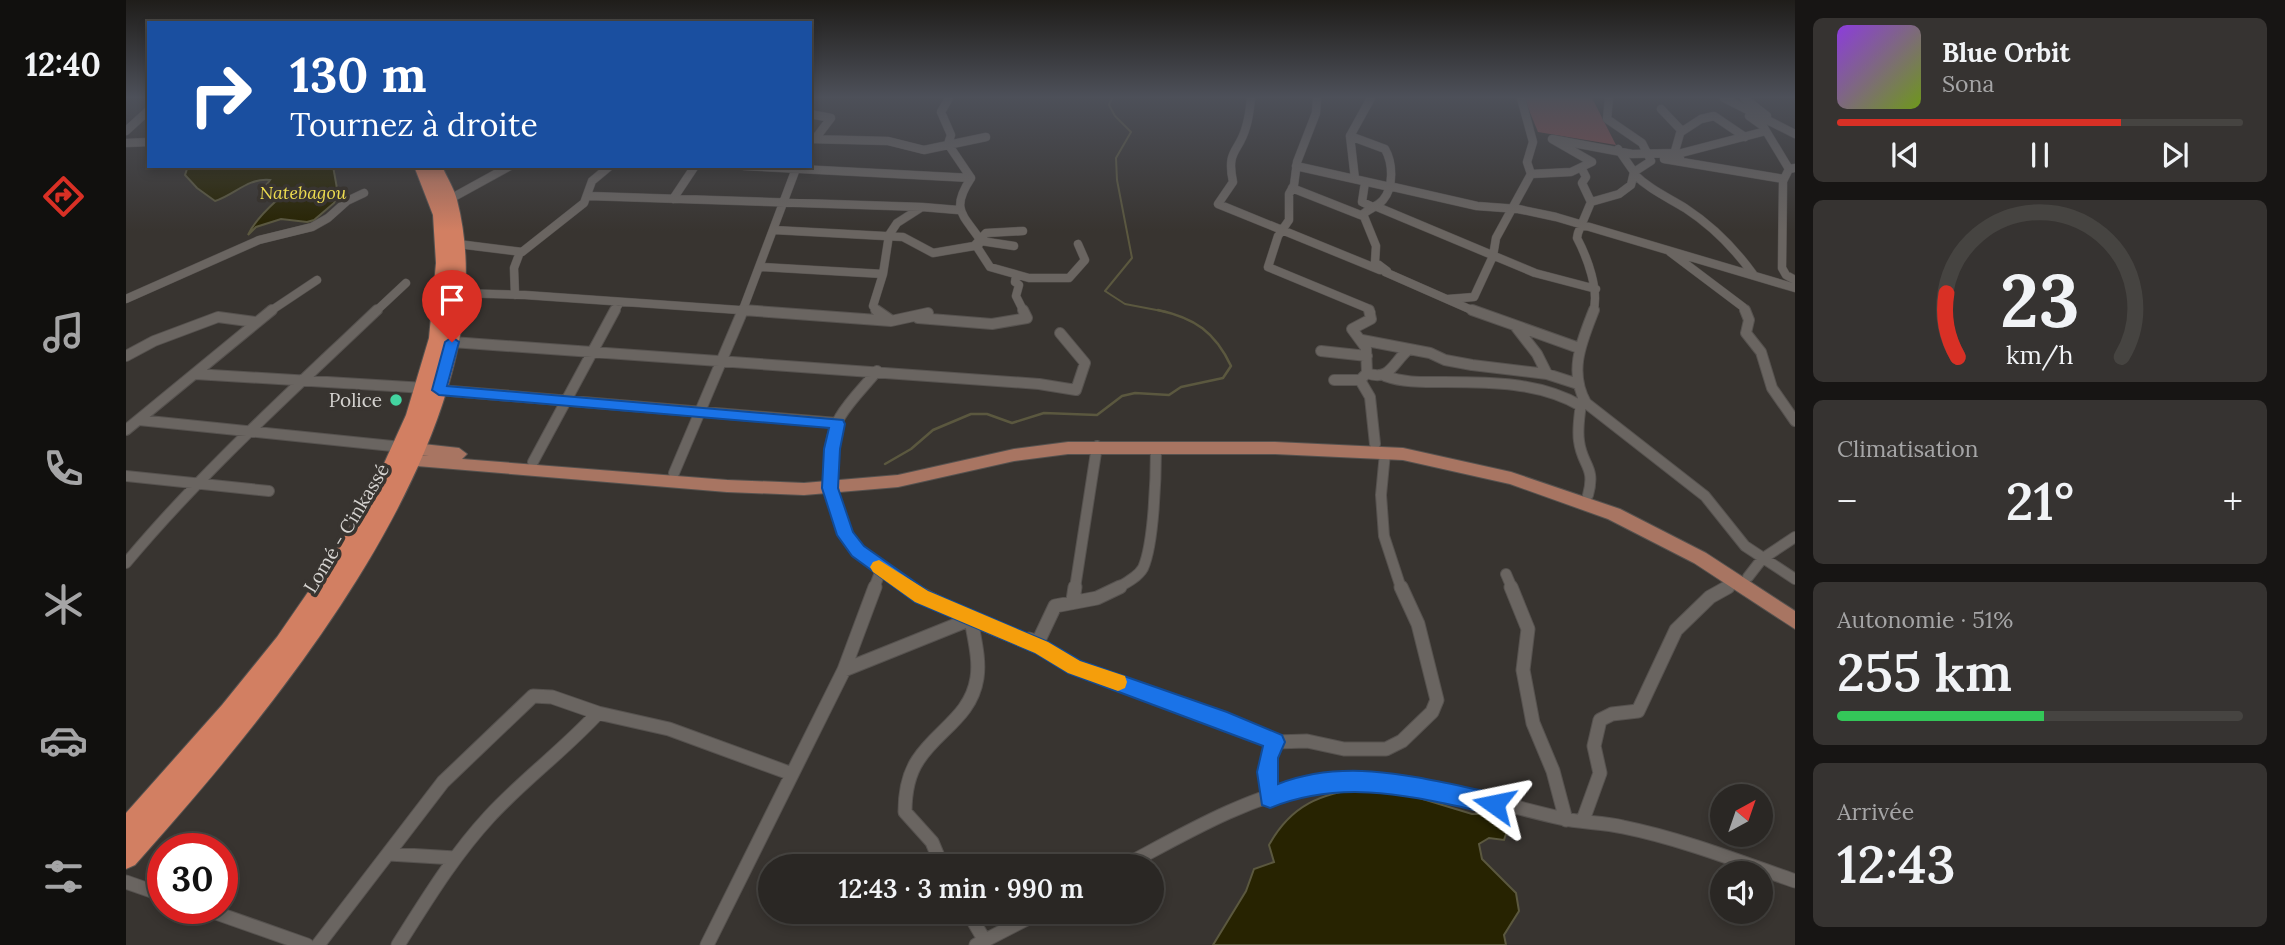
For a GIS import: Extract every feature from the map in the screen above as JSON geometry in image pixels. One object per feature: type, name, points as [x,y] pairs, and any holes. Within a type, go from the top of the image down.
[{"type":"highway","name":"Lomé - Cinkassé","points":[[422,168],[440,216],[445,271],[432,389]]},
{"type":"highway","name":"Lomé - Cinkassé","points":[[126,856],[206,769],[278,678],[364,547],[407,454],[452,342],[458,293],[458,244],[450,199],[436,168]]},
{"type":"highway","name":"Lomé - Cinkassé","points":[[126,832],[193,760],[259,679],[337,565],[407,454]]},
{"type":"main road","points":[[407,454],[830,484],[1060,440],[1222,439],[1417,449],[1479,461],[1588,495],[1666,531],[1742,579],[1795,621]]},
{"type":"main road","points":[[407,454],[750,488],[898,481],[1041,451],[1097,446],[1380,448],[1478,469],[1580,500],[1673,543],[1795,609]]},
{"type":"street","points":[[126,143],[147,142]]},
{"type":"street","points":[[892,142],[924,150],[964,142]]},
{"type":"street","points":[[947,146],[948,142]]},
{"type":"street","points":[[1239,142],[1229,164],[1233,182],[1218,204],[1279,236],[1305,241],[1385,272],[1442,299],[1579,348]]},
{"type":"street","points":[[1305,142],[1289,194],[1289,220],[1279,236],[1268,267],[1367,308],[1372,313],[1371,319],[1352,329],[1354,335],[1362,340],[1430,353],[1445,360],[1544,374],[1577,384]]},
{"type":"street","points":[[1351,142],[1355,179]]},
{"type":"street","points":[[1363,216],[1365,211],[1381,202],[1390,187],[1388,152],[1364,142]]},
{"type":"street","points":[[1442,299],[1474,298],[1493,256],[1493,247],[1531,174],[1527,162],[1533,142]]},
{"type":"street","points":[[1531,174],[1561,174],[1582,169],[1592,162],[1557,142]]},
{"type":"street","points":[[1572,142],[1784,179]]},
{"type":"street","points":[[1641,142],[1655,157]]},
{"type":"street","points":[[1673,155],[1678,142]]},
{"type":"street","points":[[1591,202],[1619,194],[1631,185],[1634,173],[1655,157],[1722,142]]},
{"type":"street","points":[[1778,142],[1792,168],[1784,179],[1782,268],[1786,275],[1795,280]]},
{"type":"street","points":[[947,146],[971,177]]},
{"type":"street","points":[[1618,149],[1644,184],[1688,210],[1736,251],[1753,274]]},
{"type":"street","points":[[1673,155],[1689,162]]},
{"type":"street","points":[[1296,166],[1477,206],[1511,209],[1581,225],[1795,288]]},
{"type":"street","points":[[450,199],[506,168]]},
{"type":"street","points":[[515,295],[511,277],[520,252],[584,203],[589,196],[592,181],[608,168]]},
{"type":"street","points":[[673,199],[694,168]]},
{"type":"street","points":[[674,473],[724,360],[740,311],[760,267],[796,168]]},
{"type":"street","points":[[812,168],[971,177]]},
{"type":"street","points":[[1582,169],[1586,177],[1583,183],[1591,202],[1577,238],[1590,261],[1588,273],[1596,289],[1594,313],[1579,348],[1577,384],[1581,401],[1580,447],[1592,468],[1593,479],[1588,495]]},
{"type":"street","points":[[971,177],[958,196],[958,210],[981,241]]},
{"type":"street","points":[[1365,182],[1362,202],[1535,273],[1596,289]]},
{"type":"street","points":[[1293,188],[1363,216],[1376,246],[1375,262],[1387,271],[1385,272]]},
{"type":"street","points":[[126,299],[282,232],[312,227],[328,218],[347,201],[364,193]]},
{"type":"street","points":[[589,196],[958,210]]},
{"type":"street","points":[[1783,201],[1795,205]]},
{"type":"street","points":[[891,321],[876,312],[873,306],[882,284],[889,235],[897,223],[922,207]]},
{"type":"street","points":[[774,230],[849,236],[889,235],[910,239],[933,253],[974,246],[987,240],[1014,246]]},
{"type":"street","points":[[1023,231],[986,233],[977,247],[990,267],[1016,276],[1069,278],[1085,260],[1078,244]]},
{"type":"street","points":[[458,244],[520,252]]},
{"type":"street","points":[[1665,248],[1743,307],[1749,320],[1746,333],[1761,352],[1773,388],[1795,421]]},
{"type":"street","points":[[760,267],[883,274]]},
{"type":"street","points":[[916,317],[923,320],[992,324],[1027,318],[1016,296],[1019,285],[1014,282],[1016,276]]},
{"type":"street","points":[[126,430],[254,322],[317,279]]},
{"type":"street","points":[[126,563],[157,526],[251,430],[406,283]]},
{"type":"street","points":[[458,293],[891,321],[928,313]]},
{"type":"street","points":[[533,462],[620,302]]},
{"type":"street","points":[[126,356],[154,341],[218,317],[254,322]]},
{"type":"street","points":[[1516,327],[1536,354],[1544,374]]},
{"type":"street","points":[[452,342],[877,371],[1038,384],[1076,390],[1085,363],[1060,334]]},
{"type":"street","points":[[877,371],[837,424],[830,484],[850,543],[881,570],[922,596],[971,620],[1041,648],[1075,667],[1210,715],[1275,742],[1307,741],[1344,749],[1386,749],[1402,741],[1436,706],[1435,689],[1421,635],[1404,596],[1384,536],[1381,495],[1385,470],[1364,377],[1367,356],[1362,340]]},
{"type":"street","points":[[1334,380],[1385,376],[1391,373],[1396,358],[1409,349]]},
{"type":"street","points":[[1321,351],[1367,356]]},
{"type":"street","points":[[195,374],[432,389],[837,424]]},
{"type":"street","points":[[1510,384],[1544,374]]},
{"type":"street","points":[[1385,376],[1402,382],[1510,384],[1586,403],[1705,496],[1745,546],[1794,578]]},
{"type":"street","points":[[139,419],[251,430],[407,454]]},
{"type":"street","points":[[1073,600],[1097,446]]},
{"type":"street","points":[[844,670],[911,640],[971,620],[1038,642],[1055,606],[1073,600],[1093,599],[1129,581],[1142,570],[1149,536],[1157,466],[1156,447]]},
{"type":"street","points":[[126,476],[268,491]]},
{"type":"street","points":[[1583,820],[1600,773],[1594,746],[1600,720],[1612,714],[1637,710],[1676,630],[1710,597],[1742,579],[1762,559],[1795,537]]},
{"type":"street","points":[[707,945],[844,670],[881,570]]},
{"type":"street","points":[[1506,574],[1528,629],[1523,670],[1533,723],[1553,771],[1566,820]]},
{"type":"street","points":[[937,854],[932,842],[905,812],[905,802],[912,769],[921,755],[963,715],[971,699],[978,664],[971,620]]},
{"type":"street","points":[[318,945],[443,782],[533,696],[552,697],[598,713],[669,729],[792,774]]},
{"type":"street","points":[[397,945],[455,858],[491,815],[578,736],[598,713]]},
{"type":"street","points":[[1270,798],[1268,758],[1275,742]]},
{"type":"street","points":[[1148,854],[1227,815],[1294,788],[1339,780],[1393,783],[1566,820],[1583,820],[1666,839],[1795,881]]},
{"type":"street","points":[[389,854],[455,858]]},
{"type":"street","points":[[126,882],[147,889]]},
{"type":"street","points":[[238,922],[298,944]]},
{"type":"street","points":[[973,924],[981,943],[1017,924]]},
{"type":"water","name":"Natebagou","points":[[187,168],[333,168],[338,194],[334,203],[314,220],[307,222],[281,219],[256,227],[248,235],[260,217],[276,201],[263,196],[262,191],[270,180],[255,181],[215,201],[185,175]]},
{"type":"water","points":[[1365,788],[1416,797],[1472,814],[1488,814],[1507,831],[1504,840],[1489,838],[1479,844],[1482,859],[1516,893],[1519,911],[1504,935],[1506,945],[1213,945],[1246,891],[1254,869],[1274,862],[1269,845],[1287,820],[1309,803],[1321,798]]},
{"type":"waterway","points":[[1125,142],[1116,158],[1117,180],[1132,258],[1105,291],[1125,304],[1165,312]]},
{"type":"waterway","points":[[1158,310],[1165,312]]},
{"type":"waterway","points":[[885,464],[911,449],[933,430],[971,414],[987,414],[1012,423],[1044,413],[1097,415],[1122,396],[1135,393],[1169,395],[1181,387],[1223,378],[1231,366],[1211,335],[1193,322],[1165,312]]},
{"type":"slow traffic","points":[[879,567],[922,596],[971,620],[1041,648],[1075,667],[1118,682]]},
{"type":"place","name":"Police","points":[[396,400]]},
{"type":"route","points":[[452,342],[439,390],[837,424],[832,449],[830,488],[846,535],[858,551],[881,570],[922,596],[971,620],[1041,648],[1075,667],[1245,728],[1275,742],[1268,758],[1270,798],[1294,788],[1339,780],[1393,783],[1494,804]]}]
